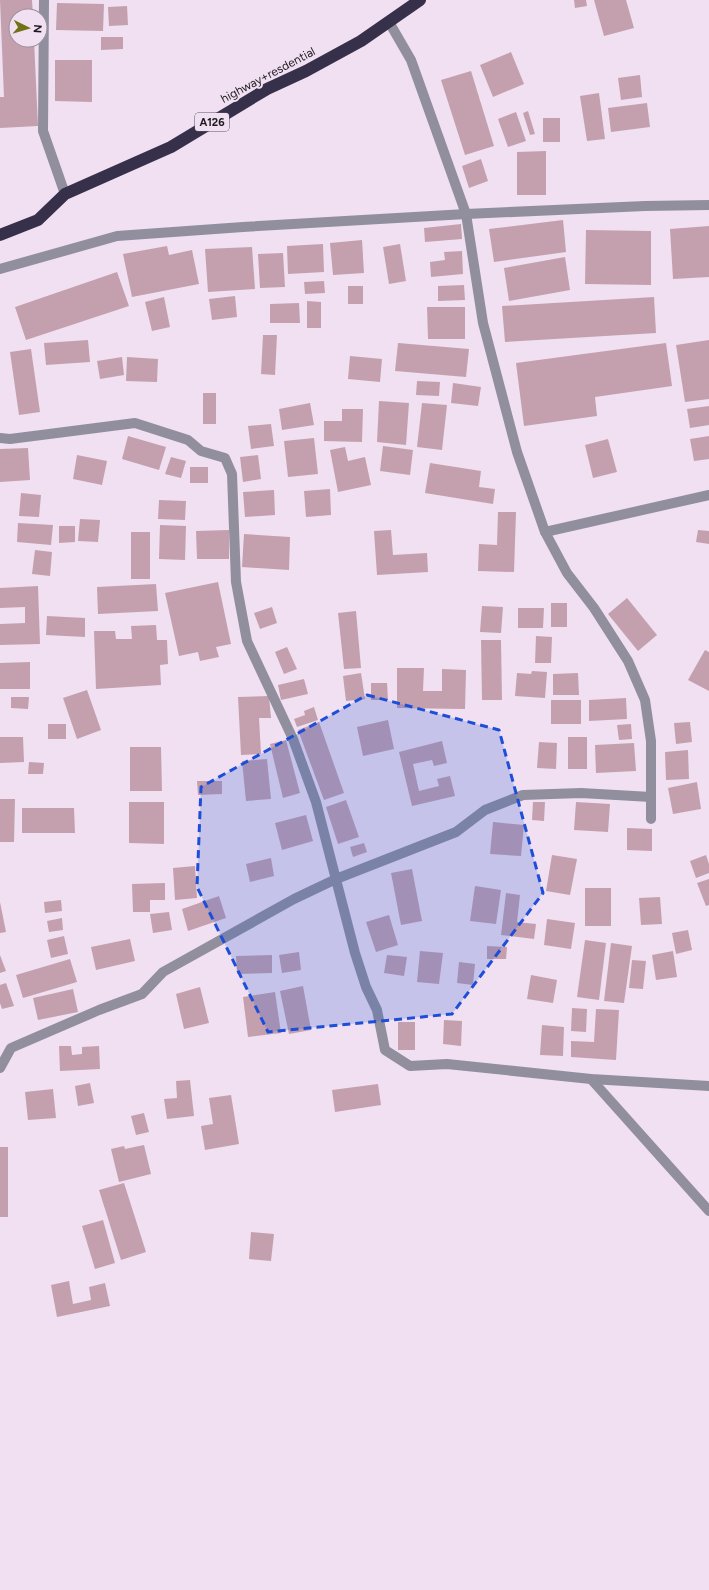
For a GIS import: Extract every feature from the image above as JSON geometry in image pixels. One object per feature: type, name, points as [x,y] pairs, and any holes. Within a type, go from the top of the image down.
[{"type":"highway","name":"highway+resdential","points":[[0,235],[38,220],[65,194],[171,147],[266,89],[306,71],[361,41],[420,0]]},
{"type":"street","points":[[44,0],[43,131],[65,194]]},
{"type":"street","points":[[389,22],[411,60],[466,214],[483,323],[517,452],[545,532],[567,573],[594,608],[628,661],[645,700],[651,740],[651,819]]},
{"type":"street","points":[[0,269],[118,236],[250,226],[466,214],[645,206],[709,205]]},
{"type":"street","points":[[0,438],[10,439],[135,423],[188,440],[201,451],[225,458],[232,474],[236,582],[247,641],[293,739],[316,802],[366,987],[377,1010],[385,1050],[410,1066],[448,1064],[591,1079],[709,1086]]},
{"type":"street","points":[[545,532],[709,495]]},
{"type":"street","points":[[0,1068],[11,1048],[100,1010],[142,994],[163,972],[294,899],[336,879],[456,832],[485,810],[523,795],[581,793],[651,797]]},
{"type":"street","points":[[591,1079],[709,1211]]},
{"type":"highlighted area","points":[[367,695],[499,730],[543,893],[452,1014],[268,1032],[197,887],[201,787]]},
{"type":"building","points":[[0,0],[32,0],[32,8],[8,8],[8,48],[34,48],[38,126],[0,128],[0,97],[4,97]]},
{"type":"building","points":[[574,0],[586,0],[587,6],[575,8]]},
{"type":"building","points":[[594,0],[626,0],[634,28],[604,36]]},
{"type":"building","points":[[57,3],[104,4],[103,31],[56,30]]},
{"type":"building","points":[[127,6],[128,25],[109,26],[108,7]]},
{"type":"building","points":[[101,37],[123,37],[123,49],[101,50]]},
{"type":"building","points":[[511,52],[524,84],[493,97],[480,65]]},
{"type":"building","points":[[55,60],[92,60],[92,102],[55,101]]},
{"type":"building","points":[[471,71],[494,146],[465,155],[441,80]]},
{"type":"building","points":[[640,75],[642,97],[621,100],[618,78]]},
{"type":"building","points":[[599,93],[605,139],[587,141],[580,96]]},
{"type":"building","points":[[647,103],[650,127],[611,132],[608,108]]},
{"type":"building","points":[[528,111],[535,134],[530,135],[523,113]]},
{"type":"building","points":[[516,112],[526,141],[508,147],[498,119]]},
{"type":"building","points":[[543,118],[560,118],[560,142],[543,142]]},
{"type":"building","points":[[546,151],[546,195],[517,195],[517,152]]},
{"type":"building","points":[[481,159],[488,181],[469,188],[462,166]]},
{"type":"building","points":[[563,220],[566,252],[494,262],[489,229]]},
{"type":"building","points":[[461,224],[462,239],[425,242],[424,228]]},
{"type":"building","points":[[709,226],[709,277],[673,279],[670,229]]},
{"type":"building","points":[[586,230],[651,231],[651,285],[585,284]]},
{"type":"building","points":[[362,240],[364,273],[333,275],[330,243]]},
{"type":"building","points":[[323,244],[324,272],[288,274],[287,246]]},
{"type":"building","points":[[400,244],[406,281],[389,284],[383,247]]},
{"type":"building","points":[[167,246],[169,255],[192,250],[199,284],[132,297],[123,254]]},
{"type":"building","points":[[252,247],[255,289],[208,292],[205,249]]},
{"type":"building","points":[[462,251],[463,274],[431,277],[430,262],[445,260],[444,252]]},
{"type":"building","points":[[283,253],[285,287],[260,288],[258,254]]},
{"type":"building","points":[[565,257],[570,290],[509,301],[504,268]]},
{"type":"building","points":[[117,272],[129,306],[26,340],[15,307]]},
{"type":"building","points":[[324,281],[325,293],[305,294],[304,282]]},
{"type":"building","points":[[464,285],[465,300],[438,301],[438,286]]},
{"type":"building","points":[[348,286],[363,286],[363,304],[348,304]]},
{"type":"building","points":[[235,296],[237,317],[212,320],[209,299]]},
{"type":"building","points":[[164,297],[170,327],[152,331],[145,302]]},
{"type":"building","points":[[654,297],[656,333],[505,342],[502,306]]},
{"type":"building","points":[[307,301],[321,302],[321,328],[307,328]]},
{"type":"building","points":[[299,303],[300,323],[270,323],[270,304]]},
{"type":"building","points":[[427,307],[465,307],[465,339],[428,339]]},
{"type":"building","points":[[263,335],[277,335],[275,375],[261,374]]},
{"type":"building","points":[[88,340],[90,362],[46,365],[44,343]]},
{"type":"building","points":[[709,340],[709,399],[685,402],[676,345]]},
{"type":"building","points":[[398,343],[469,349],[466,377],[395,371]]},
{"type":"building","points":[[666,343],[672,386],[595,397],[597,416],[524,426],[516,363]]},
{"type":"building","points":[[31,349],[40,412],[19,415],[10,352]]},
{"type":"building","points":[[350,356],[382,359],[380,382],[348,379]]},
{"type":"building","points":[[122,357],[124,375],[100,379],[97,361]]},
{"type":"building","points":[[127,357],[158,359],[157,382],[126,381]]},
{"type":"building","points":[[417,381],[440,382],[439,396],[416,395]]},
{"type":"building","points":[[453,383],[481,387],[478,406],[451,403]]},
{"type":"building","points":[[203,393],[216,393],[216,424],[203,424]]},
{"type":"building","points":[[379,401],[409,403],[406,445],[377,442]]},
{"type":"building","points":[[310,403],[314,425],[282,430],[279,409]]},
{"type":"building","points":[[422,403],[447,405],[442,450],[417,447]]},
{"type":"building","points":[[709,406],[709,425],[690,428],[687,409]]},
{"type":"building","points":[[342,409],[363,409],[362,442],[324,441],[324,421],[342,421]]},
{"type":"building","points":[[271,424],[274,446],[251,449],[248,426]]},
{"type":"building","points":[[128,436],[166,447],[159,470],[122,459]]},
{"type":"building","points":[[709,436],[709,459],[694,461],[690,439]]},
{"type":"building","points":[[314,438],[318,474],[288,477],[284,441]]},
{"type":"building","points":[[608,439],[617,472],[593,478],[585,445]]},
{"type":"building","points":[[383,446],[413,450],[410,475],[380,471]]},
{"type":"building","points":[[345,447],[348,461],[365,457],[371,485],[338,492],[330,450]]},
{"type":"building","points":[[28,448],[30,480],[0,482],[0,449]]},
{"type":"building","points":[[77,455],[107,461],[102,485],[73,479]]},
{"type":"building","points":[[258,455],[261,479],[243,482],[240,457]]},
{"type":"building","points":[[171,457],[186,461],[181,478],[165,474]]},
{"type":"building","points":[[430,463],[481,471],[479,487],[495,489],[493,504],[425,493]]},
{"type":"building","points":[[190,467],[208,467],[208,483],[190,483]]},
{"type":"building","points":[[330,489],[331,515],[306,517],[304,491]]},
{"type":"building","points":[[274,490],[275,515],[245,517],[243,492]]},
{"type":"building","points":[[21,493],[41,495],[39,517],[19,516]]},
{"type":"building","points":[[159,500],[186,501],[185,520],[158,519]]},
{"type":"building","points":[[498,512],[516,512],[514,572],[478,571],[479,544],[497,545]]},
{"type":"building","points":[[80,519],[100,520],[98,542],[78,541]]},
{"type":"building","points":[[18,523],[53,525],[51,545],[17,542]]},
{"type":"building","points":[[160,525],[186,526],[185,560],[159,559]]},
{"type":"building","points":[[59,526],[75,526],[75,542],[59,543]]},
{"type":"building","points":[[229,530],[229,559],[197,559],[196,531]]},
{"type":"building","points":[[391,530],[393,555],[427,553],[428,572],[377,575],[374,531]]},
{"type":"building","points":[[698,530],[709,531],[709,544],[696,542]]},
{"type":"building","points":[[131,532],[150,532],[150,579],[131,579]]},
{"type":"building","points":[[244,534],[290,537],[289,570],[242,567]]},
{"type":"building","points":[[35,550],[52,552],[50,576],[32,574]]},
{"type":"building","points":[[218,582],[231,644],[216,647],[219,657],[200,661],[198,652],[179,656],[165,593]]},
{"type":"building","points":[[156,584],[158,611],[98,614],[97,587]]},
{"type":"building","points":[[38,586],[40,644],[0,645],[0,624],[25,623],[25,607],[0,608],[0,588]]},
{"type":"building","points":[[627,598],[657,635],[638,651],[608,614]]},
{"type":"building","points":[[551,603],[567,603],[567,627],[551,627]]},
{"type":"building","points":[[482,606],[503,607],[501,633],[480,632]]},
{"type":"building","points":[[272,607],[277,623],[260,629],[254,613]]},
{"type":"building","points":[[518,608],[544,608],[543,628],[518,628]]},
{"type":"building","points":[[356,611],[361,668],[344,669],[338,613]]},
{"type":"building","points":[[47,616],[85,618],[85,637],[46,635]]},
{"type":"building","points":[[156,625],[157,640],[167,640],[168,664],[160,665],[161,685],[96,689],[94,631],[115,631],[116,639],[132,639],[131,626]]},
{"type":"building","points":[[536,636],[552,637],[551,663],[535,663]]},
{"type":"building","points":[[481,640],[501,640],[502,700],[482,700]]},
{"type":"building","points":[[287,647],[297,669],[284,674],[275,652]]},
{"type":"building","points":[[705,650],[709,652],[709,691],[688,680]]},
{"type":"building","points":[[30,662],[30,689],[0,689],[0,663]]},
{"type":"building","points":[[397,668],[424,668],[423,691],[442,691],[442,669],[466,670],[465,709],[397,708]]},
{"type":"building","points":[[532,671],[547,672],[545,698],[515,696],[517,673],[531,674]]},
{"type":"building","points":[[361,673],[365,699],[346,701],[343,676]]},
{"type":"building","points":[[578,673],[579,695],[553,695],[553,674]]},
{"type":"building","points":[[304,679],[308,694],[281,700],[278,685]]},
{"type":"building","points":[[371,683],[387,683],[388,700],[371,700]]},
{"type":"building","points":[[87,690],[101,730],[77,739],[63,698]]},
{"type":"building","points":[[269,696],[271,718],[259,718],[261,754],[241,755],[238,697]]},
{"type":"building","points":[[11,697],[29,697],[28,709],[11,708]]},
{"type":"building","points":[[626,698],[627,719],[589,721],[589,700]]},
{"type":"building","points":[[551,700],[581,700],[581,724],[551,724]]},
{"type":"building","points":[[314,707],[318,720],[297,727],[294,719],[305,715],[304,711]]},
{"type":"building","points":[[388,720],[394,749],[363,756],[357,727]]},
{"type":"building","points":[[319,722],[344,793],[324,800],[298,730]]},
{"type":"building","points":[[690,722],[692,742],[676,744],[674,723]]},
{"type":"building","points":[[48,724],[66,724],[66,739],[48,739]]},
{"type":"building","points":[[631,724],[632,739],[619,740],[617,725]]},
{"type":"building","points":[[0,737],[23,737],[24,762],[0,763]]},
{"type":"building","points":[[568,737],[587,737],[587,769],[568,769]]},
{"type":"building","points":[[286,740],[300,793],[283,798],[270,744]]},
{"type":"building","points":[[442,741],[447,763],[434,766],[432,760],[413,764],[419,791],[439,786],[437,779],[450,776],[455,796],[412,806],[399,752]]},
{"type":"building","points":[[539,742],[557,743],[556,769],[537,768]]},
{"type":"building","points":[[634,743],[636,771],[596,773],[595,745]]},
{"type":"building","points":[[130,747],[161,747],[162,791],[130,791]]},
{"type":"building","points":[[688,750],[689,779],[666,780],[665,752]]},
{"type":"building","points":[[267,759],[271,799],[246,801],[242,761]]},
{"type":"building","points":[[29,762],[44,763],[43,774],[28,774]]},
{"type":"building","points":[[197,781],[222,781],[222,794],[198,795]]},
{"type":"building","points":[[697,782],[701,809],[673,814],[668,788]]},
{"type":"building","points":[[0,799],[15,799],[14,842],[0,842]]},
{"type":"building","points":[[346,800],[359,837],[338,844],[326,807]]},
{"type":"building","points":[[129,802],[164,802],[164,844],[129,843]]},
{"type":"building","points":[[533,802],[545,802],[544,821],[532,820]]},
{"type":"building","points":[[576,802],[610,804],[608,832],[574,830]]},
{"type":"building","points":[[22,808],[74,808],[75,833],[22,833]]},
{"type":"building","points":[[306,815],[313,841],[282,850],[275,823]]},
{"type":"building","points":[[493,822],[524,825],[521,856],[490,854]]},
{"type":"building","points":[[627,828],[652,829],[652,851],[627,850]]},
{"type":"building","points":[[364,843],[367,852],[353,857],[350,847]]},
{"type":"building","points":[[552,855],[577,859],[570,895],[546,891]]},
{"type":"building","points":[[706,855],[709,864],[709,873],[696,878],[690,861]]},
{"type":"building","points":[[271,858],[274,876],[250,882],[246,864]]},
{"type":"building","points":[[195,866],[197,898],[175,900],[173,868]]},
{"type":"building","points":[[412,869],[422,921],[401,925],[391,873]]},
{"type":"building","points":[[709,879],[709,905],[706,906],[697,883]]},
{"type":"building","points":[[165,883],[165,900],[150,900],[150,912],[133,912],[132,884]]},
{"type":"building","points":[[475,886],[501,890],[496,924],[470,921]]},
{"type":"building","points":[[585,888],[611,888],[611,926],[585,926]]},
{"type":"building","points":[[506,893],[520,895],[517,922],[536,924],[534,939],[501,935]]},
{"type":"building","points":[[219,896],[226,918],[188,931],[182,909]]},
{"type":"building","points":[[660,897],[662,924],[641,925],[639,898]]},
{"type":"building","points":[[61,900],[62,911],[45,913],[44,902]]},
{"type":"building","points":[[0,902],[6,932],[0,933]]},
{"type":"building","points":[[169,912],[172,930],[153,933],[150,914]]},
{"type":"building","points":[[389,915],[398,945],[376,952],[366,922]]},
{"type":"building","points":[[62,918],[63,930],[49,932],[47,921]]},
{"type":"building","points":[[547,919],[575,923],[571,949],[544,945]]},
{"type":"building","points":[[688,930],[692,950],[676,954],[672,933]]},
{"type":"building","points":[[64,936],[68,954],[51,958],[47,940]]},
{"type":"building","points":[[130,939],[135,961],[96,970],[91,947]]},
{"type":"building","points":[[585,940],[606,943],[599,1000],[577,997]]},
{"type":"building","points":[[611,943],[632,946],[624,1003],[604,1001]]},
{"type":"building","points":[[487,946],[507,947],[506,959],[487,959]]},
{"type":"building","points":[[420,951],[443,953],[439,984],[417,982]]},
{"type":"building","points":[[673,951],[677,977],[656,980],[652,955]]},
{"type":"building","points":[[299,952],[301,970],[282,973],[279,955]]},
{"type":"building","points":[[0,955],[6,971],[0,973]]},
{"type":"building","points":[[272,955],[272,973],[237,974],[236,956]]},
{"type":"building","points":[[387,955],[407,957],[404,976],[384,973]]},
{"type":"building","points":[[70,959],[77,982],[23,998],[16,975]]},
{"type":"building","points":[[632,960],[646,961],[643,989],[629,988]]},
{"type":"building","points":[[459,962],[475,964],[473,985],[457,983]]},
{"type":"building","points":[[531,975],[557,980],[553,1003],[527,999]]},
{"type":"building","points":[[6,983],[14,1006],[2,1009],[0,1003],[0,985]]},
{"type":"building","points":[[303,986],[311,1030],[289,1034],[280,991]]},
{"type":"building","points":[[200,987],[209,1023],[184,1029],[176,994]]},
{"type":"building","points":[[73,989],[78,1012],[38,1020],[33,998]]},
{"type":"building","points":[[275,992],[281,1033],[248,1037],[243,997]]},
{"type":"building","points":[[572,1008],[587,1009],[586,1032],[571,1031]]},
{"type":"building","points":[[596,1009],[619,1010],[616,1060],[571,1057],[571,1041],[594,1042]]},
{"type":"building","points":[[444,1020],[462,1021],[461,1046],[443,1044]]},
{"type":"building","points":[[398,1022],[415,1022],[415,1050],[398,1050]]},
{"type":"building","points":[[542,1025],[564,1027],[563,1056],[540,1055]]},
{"type":"building","points":[[59,1046],[71,1046],[72,1055],[82,1054],[82,1047],[99,1046],[100,1069],[60,1071]]},
{"type":"building","points":[[190,1080],[194,1116],[167,1119],[164,1099],[177,1098],[176,1081]]},
{"type":"building","points":[[90,1083],[94,1103],[78,1106],[75,1086]]},
{"type":"building","points":[[378,1084],[381,1105],[335,1112],[332,1090]]},
{"type":"building","points":[[53,1089],[56,1118],[28,1120],[25,1092]]},
{"type":"building","points":[[231,1095],[239,1144],[205,1150],[201,1126],[213,1124],[209,1098]]},
{"type":"building","points":[[144,1113],[149,1132],[136,1135],[131,1116]]},
{"type":"building","points":[[144,1145],[151,1174],[119,1182],[111,1149],[124,1146],[125,1149]]},
{"type":"building","points":[[0,1147],[8,1147],[8,1217],[0,1217]]},
{"type":"building","points":[[124,1183],[146,1252],[121,1260],[99,1190]]},
{"type":"building","points":[[103,1220],[115,1263],[95,1269],[82,1226]]},
{"type":"building","points":[[251,1232],[274,1234],[271,1261],[249,1259]]},
{"type":"building","points":[[69,1281],[73,1304],[91,1300],[89,1287],[105,1283],[110,1306],[57,1317],[51,1285]]}]
